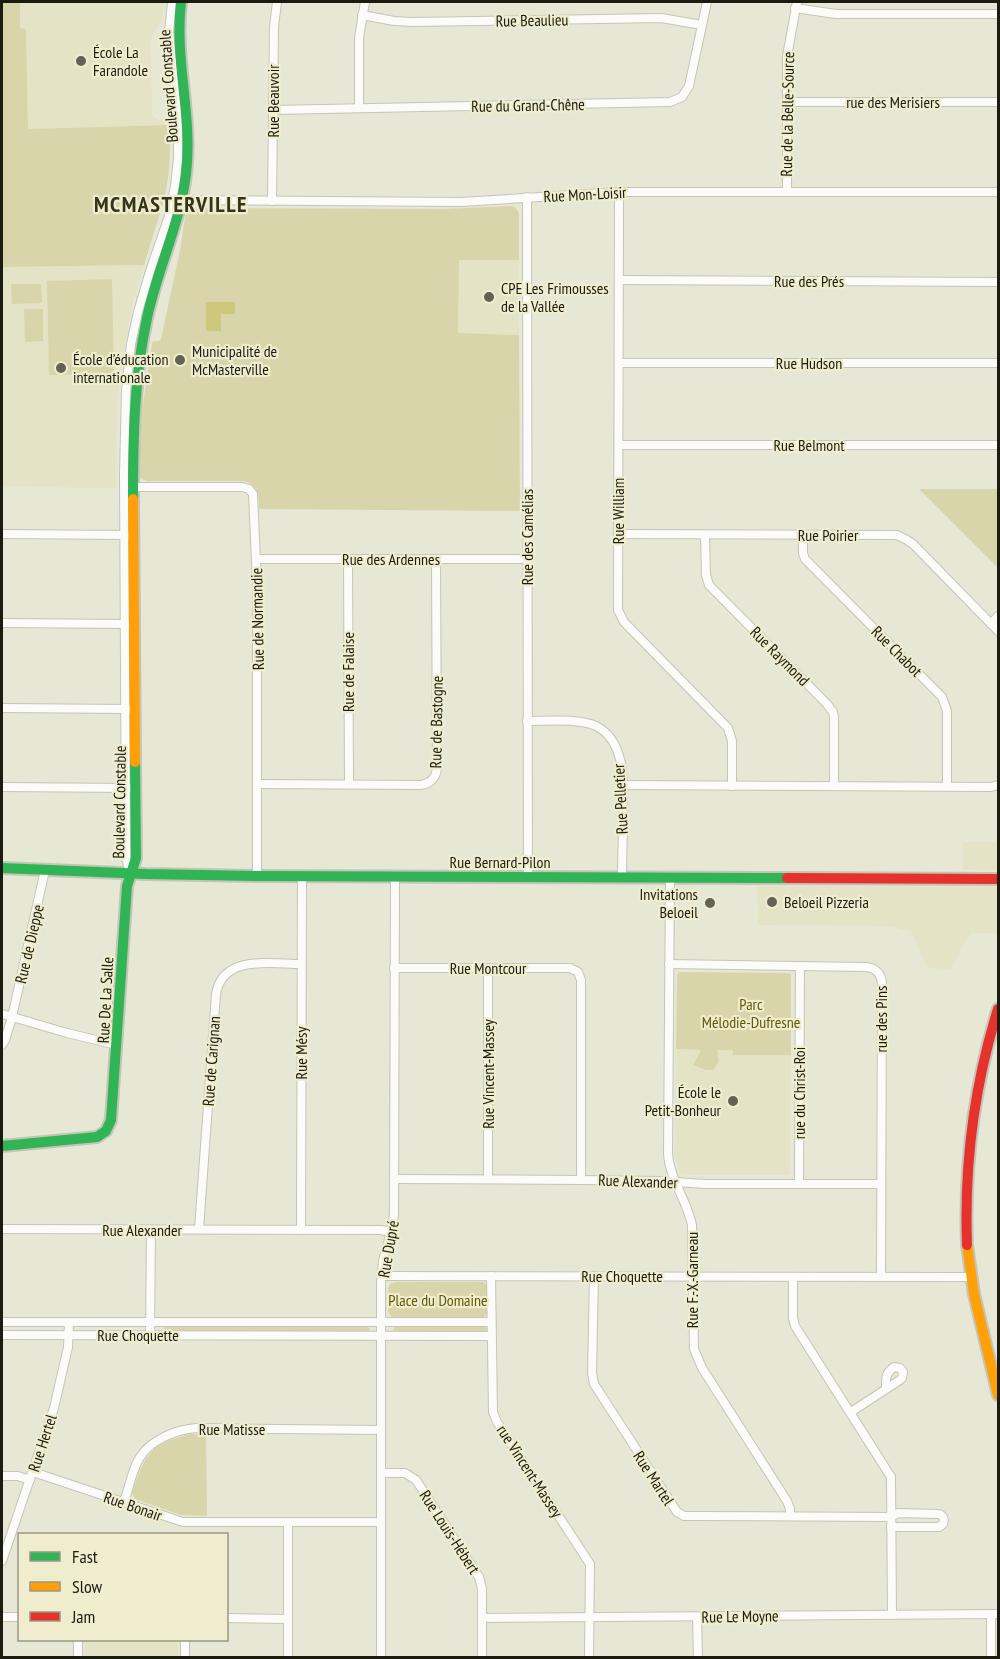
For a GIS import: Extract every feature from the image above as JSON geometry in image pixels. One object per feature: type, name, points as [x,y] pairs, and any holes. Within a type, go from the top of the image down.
[{"type":"street","name":"Boulevard Constable","points":[[130,874],[136,858],[131,788],[130,406],[154,272],[173,232],[177,200],[178,109],[169,32],[172,2]]},
{"type":"street","name":"Boulevard Constable","points":[[177,200],[186,173],[188,136],[179,44],[181,2]]},
{"type":"street","name":"Rue Beauvoir","points":[[272,201],[274,27],[277,2]]},
{"type":"street","points":[[359,108],[359,44],[365,2]]},
{"type":"street","name":"Rue du Grand-Chêne","points":[[273,110],[670,102],[679,99],[688,89],[707,2]]},
{"type":"street","points":[[796,5],[836,14],[999,14]]},
{"type":"street","name":"Rue de la Belle-Source","points":[[787,192],[787,56],[796,5]]},
{"type":"street","name":"Rue Beaulieu","points":[[362,15],[406,22],[661,18],[702,25]]},
{"type":"street","name":"rue des Merisiers","points":[[787,102],[999,102]]},
{"type":"street","name":"Rue Mon-Loisir","points":[[177,200],[440,202],[619,192],[999,192]]},
{"type":"street","name":"Rue William","points":[[619,192],[618,607],[620,616],[728,728],[732,738],[732,786]]},
{"type":"street","name":"Rue des Camélias","points":[[526,197],[528,877]]},
{"type":"street","name":"Rue des Prés","points":[[619,280],[999,282]]},
{"type":"street","name":"Rue Hudson","points":[[619,363],[999,363]]},
{"type":"street","name":"Rue Belmont","points":[[619,445],[999,446]]},
{"type":"street","name":"Rue de Normandie","points":[[129,487],[242,487],[249,489],[254,496],[257,584],[257,876]]},
{"type":"street","points":[[2,534],[130,535]]},
{"type":"street","name":"Rue Poirier","points":[[618,534],[893,535],[913,544],[999,631]]},
{"type":"street","name":"Rue Raymond","points":[[705,535],[706,575],[709,585],[833,712],[834,786]]},
{"type":"street","name":"Rue Chabot","points":[[803,535],[805,559],[944,700],[947,711],[947,786]]},
{"type":"street","name":"Rue des Ardennes","points":[[256,559],[527,559]]},
{"type":"street","name":"Rue de Falaise","points":[[348,559],[349,784]]},
{"type":"street","name":"Rue de Bastogne","points":[[258,784],[424,784],[430,782],[436,774],[436,559]]},
{"type":"street","points":[[991,624],[999,616]]},
{"type":"street","points":[[2,624],[130,624]]},
{"type":"street","points":[[2,708],[130,709]]},
{"type":"street","name":"Rue Pelletier","points":[[527,721],[580,722],[600,729],[610,738],[621,765],[623,785],[622,878]]},
{"type":"street","points":[[623,785],[993,787],[999,785]]},
{"type":"street","points":[[2,787],[131,788]]},
{"type":"street","name":"Rue Bernard-Pilon","points":[[2,868],[130,874],[302,877],[999,879]]},
{"type":"street","name":"Rue de Dieppe","points":[[2,1045],[12,1017],[45,870]]},
{"type":"street","name":"Rue De La Salle","points":[[2,1146],[94,1137],[102,1134],[108,1128],[113,1105],[127,886],[130,874]]},
{"type":"street","name":"Rue Mésy","points":[[301,1230],[302,877]]},
{"type":"street","name":"Rue Dupré","points":[[381,1658],[381,1322],[382,1276],[394,1218],[395,877]]},
{"type":"street","name":"Rue F.-X.-Garneau","points":[[670,878],[668,1154],[670,1168],[687,1205],[692,1225],[693,1340],[696,1358],[787,1501],[790,1516]]},
{"type":"street","name":"Rue de Carignan","points":[[199,1229],[216,994],[219,983],[228,972],[241,965],[301,964]]},
{"type":"street","name":"rue des Pins","points":[[669,964],[868,967],[877,971],[881,978],[881,1277]]},
{"type":"street","name":"rue du Christ-Roi","points":[[799,1184],[800,966]]},
{"type":"street","name":"Rue Montcour","points":[[394,968],[570,968],[579,973],[581,980],[581,1180]]},
{"type":"street","name":"Rue Vincent-Massey","points":[[488,968],[488,1179]]},
{"type":"street","points":[[999,1009],[980,1074],[970,1144],[967,1205],[971,1277],[980,1326],[999,1395]]},
{"type":"street","points":[[2,1014],[117,1045]]},
{"type":"street","name":"Rue Alexander","points":[[394,1179],[581,1180],[705,1184],[881,1184]]},
{"type":"street","name":"Rue Alexander","points":[[2,1229],[381,1230],[391,1232]]},
{"type":"street","points":[[150,1230],[150,1335]]},
{"type":"street","name":"Rue Choquette","points":[[382,1276],[971,1277]]},
{"type":"street","name":"rue Vincent-Massey","points":[[491,1276],[494,1415],[590,1563],[589,1658]]},
{"type":"street","name":"Rue Martel","points":[[594,1276],[592,1373],[594,1384],[675,1510],[687,1516],[891,1517],[898,1513],[937,1514],[944,1520],[939,1527],[891,1527]]},
{"type":"street","points":[[793,1277],[795,1326],[851,1412],[892,1481],[892,1615]]},
{"type":"street","name":"Rue Choquette","points":[[2,1322],[491,1322]]},
{"type":"street","name":"Rue Hertel","points":[[2,1561],[54,1408],[63,1370],[69,1322]]},
{"type":"street","name":"Rue Choquette","points":[[2,1335],[491,1336]]},
{"type":"street","points":[[851,1412],[886,1389]]},
{"type":"street","name":"Rue Matisse","points":[[124,1502],[143,1451],[158,1441],[184,1430],[207,1428],[381,1430]]},
{"type":"street","name":"Rue Louis-Hébert","points":[[381,1473],[407,1474],[417,1482],[479,1577],[482,1586],[482,1658]]},
{"type":"street","name":"Rue Bonair","points":[[2,1476],[32,1476],[186,1522],[381,1522]]},
{"type":"street","points":[[288,1522],[288,1658]]},
{"type":"street","points":[[991,1658],[995,1614]]},
{"type":"street","name":"Rue Le Moyne","points":[[482,1618],[995,1614]]},
{"type":"street","points":[[2,1617],[18,1617]]},
{"type":"street","points":[[697,1617],[698,1658]]},
{"type":"street","points":[[228,1618],[288,1619]]},
{"type":"street","points":[[78,1641],[78,1658]]},
{"type":"street","points":[[185,1641],[185,1658]]},
{"type":"shaded area","points":[[20,2],[165,2],[162,21],[153,34],[151,43],[152,113],[154,117],[171,125],[27,129],[26,29],[20,29]]},
{"type":"shaded area","name":"CPE Les Frimousses de la Vallée","points":[[458,260],[519,260],[519,335],[458,334]]},
{"type":"shaded area","name":"École d’éducation internationale","points":[[144,265],[131,310],[120,377],[117,402],[116,488],[2,487],[2,267]]},
{"type":"shaded area","points":[[206,302],[235,302],[235,314],[221,314],[221,331],[206,331]]},
{"type":"shaded area","points":[[963,842],[998,842],[998,870],[963,870]]},
{"type":"shaded area","points":[[757,886],[998,887],[998,933],[971,933],[950,969],[927,968],[911,931],[885,926],[758,925]]},
{"type":"shaded area","name":"École le Petit-Bonheur","points":[[676,1049],[734,1050],[734,1055],[791,1055],[789,1175],[688,1175],[680,1173],[675,1155]]},
{"type":"shaded area","points":[[85,1641],[178,1641],[178,1657],[85,1657]]},
{"type":"green space","points":[[2,2],[20,2],[20,28],[26,29],[28,129],[171,125],[165,197],[144,265],[2,267]]},
{"type":"green space","points":[[515,207],[519,213],[519,260],[459,260],[458,333],[519,335],[520,511],[259,509],[257,491],[244,481],[146,481],[139,477],[140,411],[152,343],[161,339],[186,210],[193,208],[444,209]]},
{"type":"green space","points":[[112,279],[114,374],[49,375],[47,281]]},
{"type":"green space","points":[[11,284],[41,284],[42,303],[12,304]]},
{"type":"green space","points":[[24,309],[43,309],[43,341],[25,342]]},
{"type":"green space","points":[[919,489],[998,489],[998,568]]},
{"type":"green space","name":"Parc Mélodie-Dufresne","points":[[679,972],[790,973],[791,1055],[733,1055],[733,1050],[717,1050],[719,1061],[713,1070],[693,1065],[701,1050],[676,1049],[677,975]]},
{"type":"green space","name":"Place du Domaine","points":[[395,1282],[483,1282],[487,1287],[487,1314],[482,1318],[393,1318],[388,1312],[388,1288]]},
{"type":"green space","points":[[165,1326],[367,1326],[370,1329],[367,1333],[165,1333],[163,1330]]},
{"type":"green space","points":[[397,1326],[484,1326],[487,1329],[485,1333],[395,1333],[393,1329]]},
{"type":"green space","points":[[190,1434],[206,1434],[207,1516],[181,1515],[135,1499],[132,1493],[150,1453],[165,1443]]},
{"type":"traffic: fast","points":[[133,499],[133,454],[139,363],[151,300],[179,211],[186,174],[188,152],[179,24],[181,2]]},
{"type":"traffic: fast","points":[[2,1146],[97,1137],[106,1131],[111,1120],[127,886],[136,858],[135,762]]},
{"type":"traffic: fast","points":[[2,868],[257,876],[787,878]]},
{"type":"traffic: slow","points":[[133,499],[135,762]]},
{"type":"traffic: slow","points":[[967,1245],[974,1294],[998,1395]]},
{"type":"traffic: jam","points":[[787,878],[998,879]]},
{"type":"traffic: jam","points":[[967,1245],[967,1185],[972,1126],[983,1067],[998,1009]]},
{"type":"place","name":"École La Farandole","points":[[81,61]]},
{"type":"place","name":"CPE Les Frimousses de la Vallée","points":[[489,297]]},
{"type":"place","name":"Municipalité de McMasterville","points":[[180,360]]},
{"type":"place","name":"École d’éducation internationale","points":[[61,368]]},
{"type":"place","name":"Beloeil Pizzeria","points":[[772,902]]},
{"type":"place","name":"Invitations Beloeil","points":[[710,903]]},
{"type":"place","name":"École le Petit-Bonheur","points":[[733,1101]]},
{"type":"district","name":"MCMASTERVILLE","points":[[171,204]]}]
